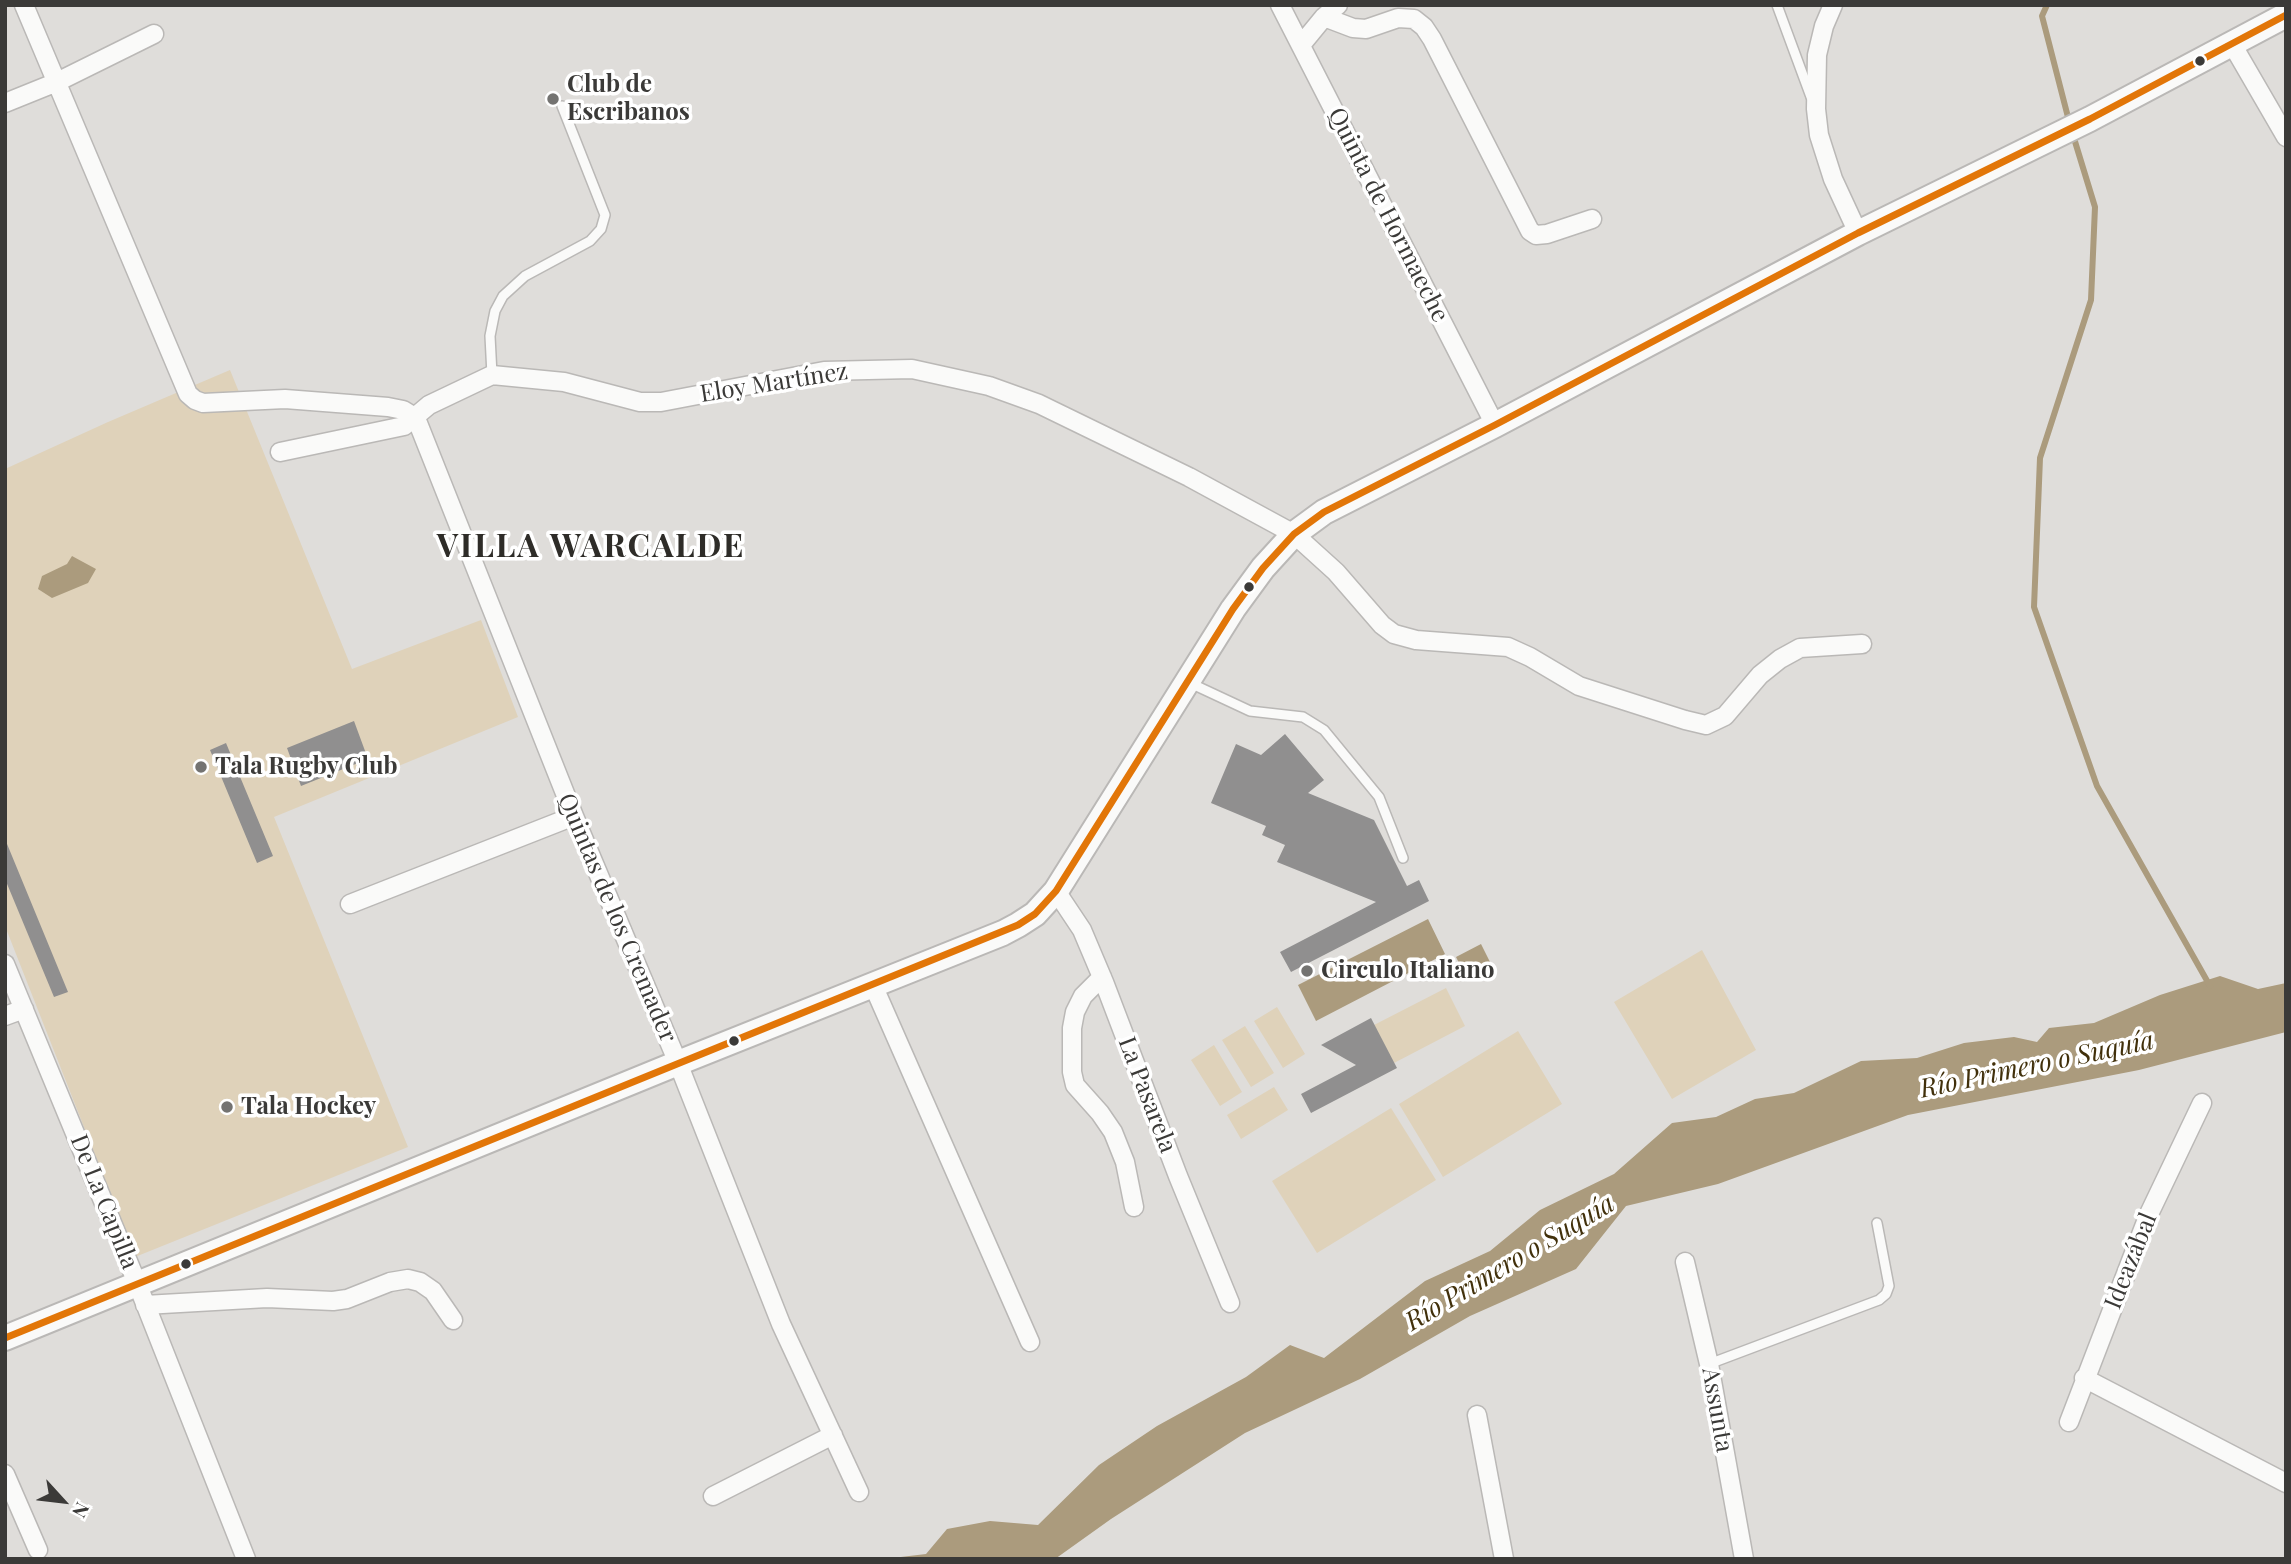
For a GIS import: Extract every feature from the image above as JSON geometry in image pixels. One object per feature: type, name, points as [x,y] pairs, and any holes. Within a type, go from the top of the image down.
[{"type":"main road","points":[[5,1338],[141,1294],[678,1063],[1003,933],[1035,914],[1056,891],[1256,578],[1294,534],[1324,512],[1858,233],[2090,119],[2286,15]]},
{"type":"street","points":[[24,5],[188,394],[203,402],[285,400],[388,407],[403,410],[416,418]]},
{"type":"street","name":"Quinta de Hormaeche","points":[[1280,5],[1495,425]]},
{"type":"street","points":[[1833,5],[1824,26],[1817,55],[1816,109],[1819,135],[1833,179],[1858,233]]},
{"type":"street","points":[[1301,45],[1331,11],[1353,28],[1366,29],[1398,18],[1414,19],[1432,39],[1530,230],[1536,234],[1547,234],[1592,219]]},
{"type":"street","points":[[5,103],[57,82],[154,34]]},
{"type":"street","points":[[2232,44],[2286,137]]},
{"type":"street","name":"Eloy Martínez","points":[[492,375],[564,382],[640,402],[661,402],[824,371],[912,369],[989,386],[1039,404],[1189,477],[1294,534],[1336,572],[1382,625],[1394,634],[1416,640],[1508,647],[1579,686],[1706,725],[1725,716],[1760,676],[1780,659],[1800,648],[1862,644]]},
{"type":"street","points":[[280,452],[404,426],[429,405],[492,375]]},
{"type":"street","name":"Quintas de los Cremader","points":[[416,418],[574,816],[678,1063],[781,1324],[859,1492]]},
{"type":"street","points":[[350,904],[574,816]]},
{"type":"street","name":"La Pasarela","points":[[1056,891],[1082,930],[1102,977],[1230,1303]]},
{"type":"street","name":"De La Capilla","points":[[5,964],[141,1294],[246,1559]]},
{"type":"street","points":[[1102,977],[1083,996],[1075,1012],[1072,1028],[1072,1072],[1075,1085],[1113,1132],[1125,1162],[1134,1207]]},
{"type":"street","points":[[873,985],[1030,1342]]},
{"type":"street","points":[[5,1016],[24,1009]]},
{"type":"street","name":"Ideazábal","points":[[2069,1422],[2149,1214],[2202,1104]]},
{"type":"street","name":"Assunta","points":[[1685,1262],[1709,1364],[1744,1559]]},
{"type":"street","points":[[141,1294],[333,1301],[347,1299],[390,1282],[408,1279],[420,1282],[433,1291],[453,1320]]},
{"type":"street","points":[[2084,1378],[2286,1483]]},
{"type":"street","points":[[1477,1415],[1504,1559]]},
{"type":"street","points":[[713,1496],[833,1435]]},
{"type":"street","points":[[5,1474],[38,1550]]},
{"type":"lane","points":[[1777,5],[1816,109]]},
{"type":"lane","points":[[492,375],[490,336],[495,311],[503,296],[525,276],[590,241],[601,229],[605,215],[562,106]]},
{"type":"lane","points":[[1188,682],[1250,711],[1303,717],[1324,730],[1379,797],[1403,858]]},
{"type":"lane","points":[[1709,1364],[1879,1300],[1886,1294],[1889,1286],[1877,1223]]},
{"type":"shaded area","name":"Tala Rugby Club","points":[[230,370],[352,669],[481,620],[518,717],[274,817],[408,1147],[135,1257],[5,926],[5,469]]},
{"type":"shaded area","points":[[1702,950],[1756,1050],[1672,1099],[1614,1002]]},
{"type":"shaded area","points":[[1446,988],[1465,1026],[1394,1063],[1374,1025]]},
{"type":"shaded area","points":[[1277,1007],[1305,1054],[1283,1068],[1254,1021]]},
{"type":"shaded area","points":[[1245,1026],[1274,1073],[1251,1087],[1222,1040]]},
{"type":"shaded area","points":[[1518,1031],[1562,1104],[1443,1177],[1399,1104]]},
{"type":"shaded area","points":[[1214,1045],[1242,1092],[1220,1106],[1191,1060]]},
{"type":"shaded area","points":[[1274,1087],[1288,1110],[1241,1139],[1227,1115]]},
{"type":"shaded area","points":[[1391,1108],[1436,1180],[1317,1253],[1272,1181]]},
{"type":"water","points":[[72,556],[96,569],[88,583],[52,598],[38,589],[42,576],[67,564]]},
{"type":"water","points":[[1428,919],[1445,954],[1316,1021],[1298,985]]},
{"type":"water","points":[[1481,944],[1491,964],[1466,977],[1456,957]]},
{"type":"water","name":"Río Primero o Suquía","points":[[2220,976],[2258,989],[2286,983],[2286,1032],[2139,1070],[1908,1115],[1718,1184],[1626,1206],[1576,1269],[1470,1316],[1360,1379],[1245,1433],[1111,1519],[1055,1559],[884,1559],[926,1554],[947,1529],[990,1521],[1038,1525],[1099,1465],[1157,1426],[1246,1377],[1290,1345],[1324,1358],[1425,1281],[1490,1251],[1540,1210],[1614,1174],[1672,1123],[1716,1117],[1755,1099],[1794,1093],[1861,1061],[1917,1058],[1964,1043],[2014,1037],[2037,1042],[2049,1028],[2094,1023],[2160,995]]},
{"type":"building","points":[[354,721],[368,759],[301,786],[287,748]]},
{"type":"building","points":[[1285,734],[1324,780],[1308,793],[1374,820],[1407,886],[1419,880],[1429,901],[1291,972],[1280,952],[1376,902],[1277,862],[1285,845],[1262,835],[1266,826],[1211,803],[1236,744],[1261,755]]},
{"type":"building","points":[[226,743],[273,856],[257,863],[210,750]]},
{"type":"building","points":[[5,839],[68,992],[54,997],[5,879]]},
{"type":"building","points":[[1371,1018],[1397,1068],[1311,1113],[1301,1094],[1356,1065],[1321,1045]]},
{"type":"waterway","points":[[2047,5],[2042,16],[2070,125]]},
{"type":"waterway","points":[[2073,135],[2095,207],[2091,300],[2040,458],[2034,607],[2097,786],[2210,986]]},
{"type":"transit line","points":[[5,1338],[1018,925],[1035,914],[1056,891],[1233,609],[1263,568],[1294,534],[1324,512],[1858,233],[2090,119],[2286,15]]},
{"type":"place","name":"Club de Escribanos","points":[[553,99]]},
{"type":"place","name":"Tala Rugby Club","points":[[201,767]]},
{"type":"place","name":"Circulo Italiano","points":[[1307,971]]},
{"type":"place","name":"Tala Hockey","points":[[227,1107]]},
{"type":"district","name":"VILLA WARCALDE","points":[[591,547]]}]
